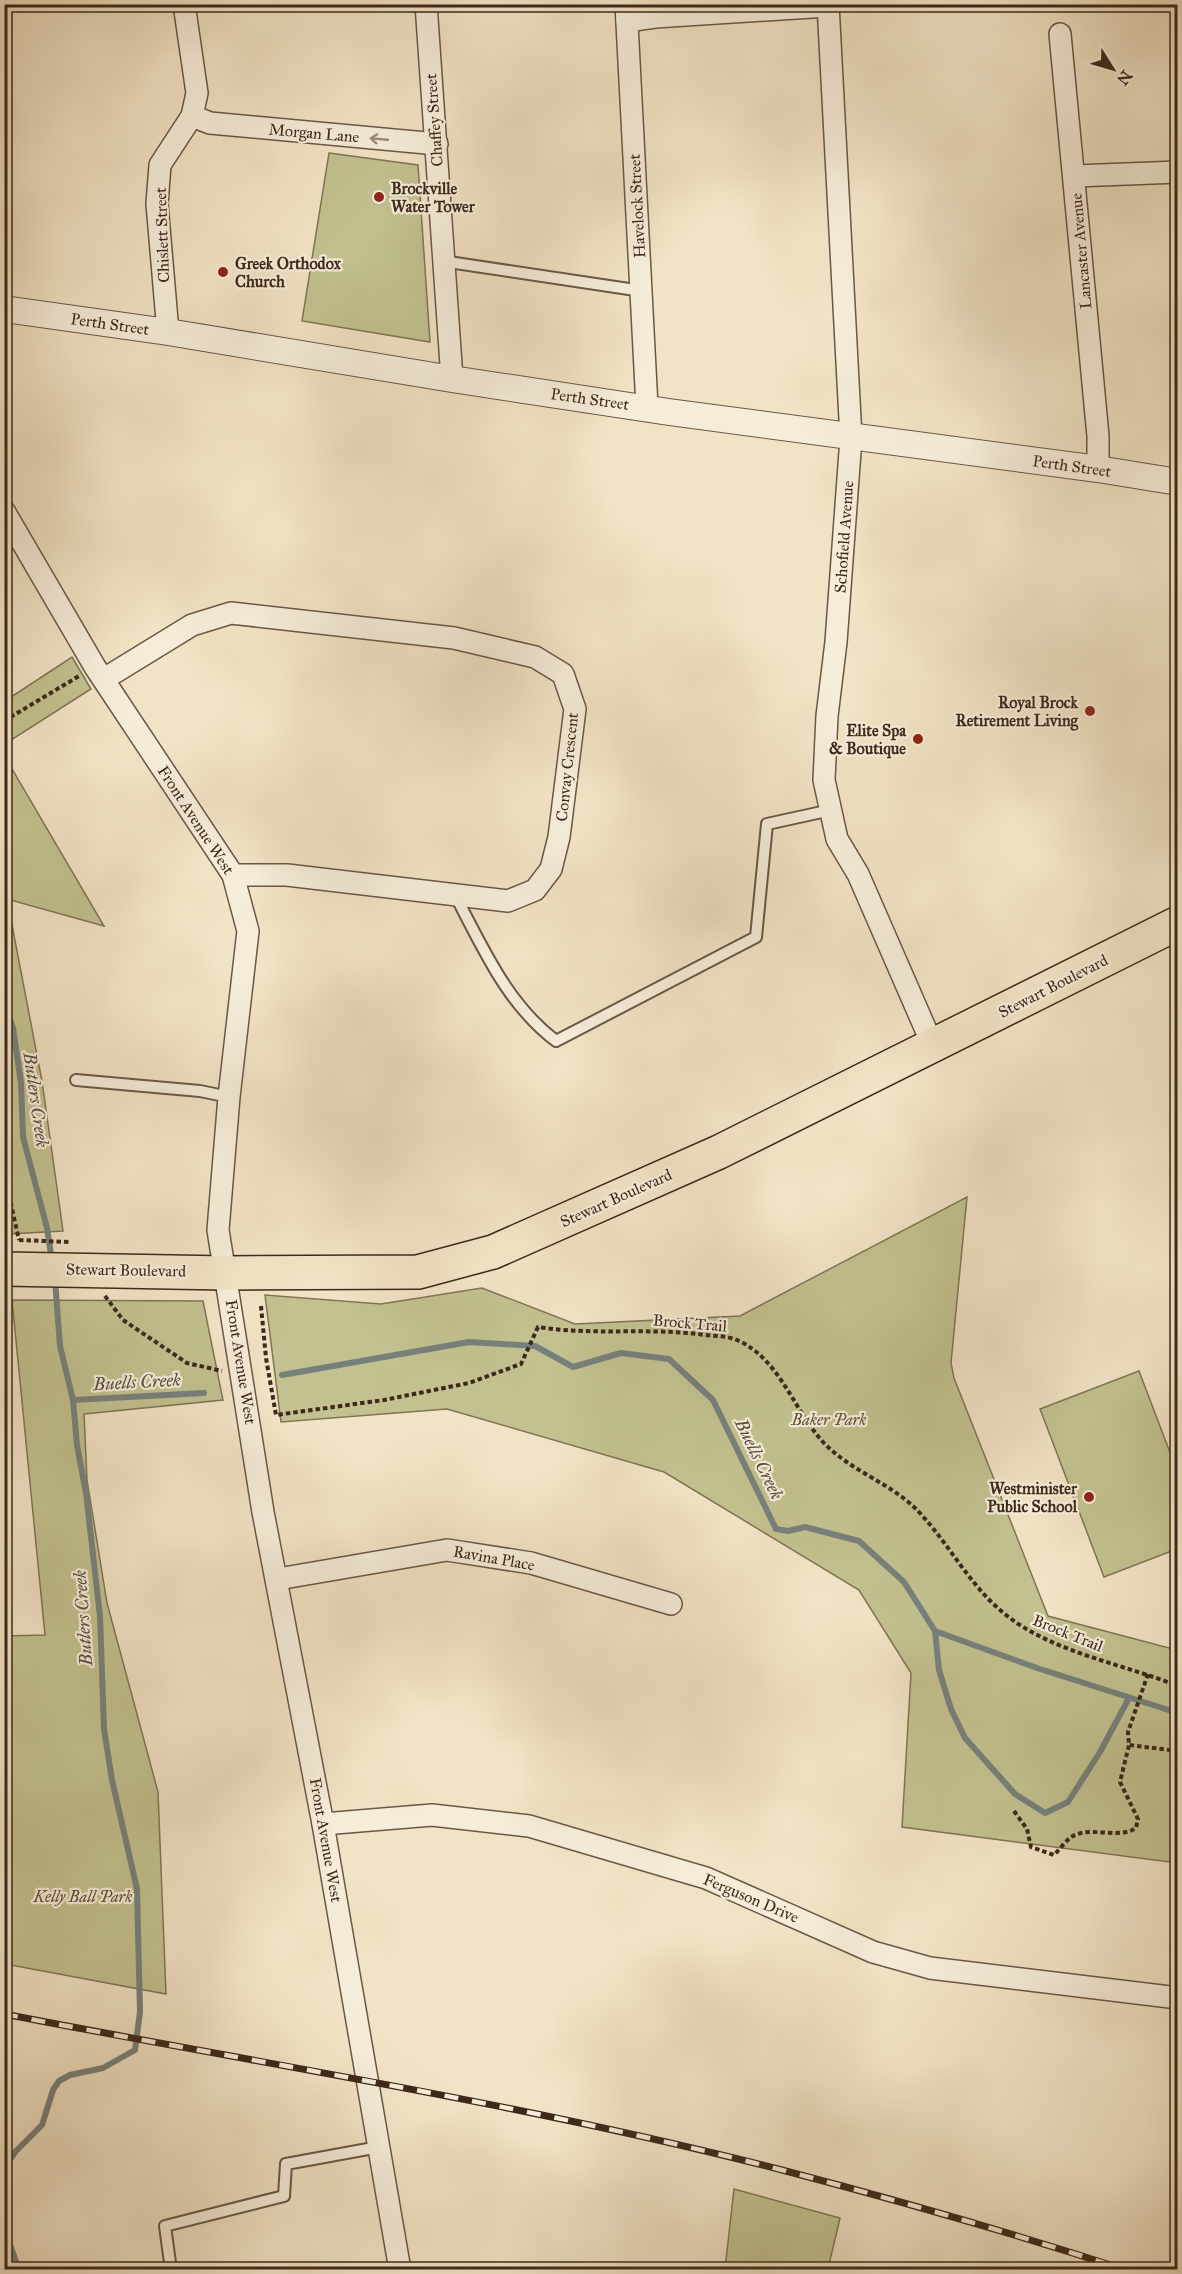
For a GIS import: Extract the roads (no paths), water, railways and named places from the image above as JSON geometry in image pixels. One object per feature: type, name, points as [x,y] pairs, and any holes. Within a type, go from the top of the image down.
[{"type":"main road","name":"Stewart Boulevard","points":[[16,1259],[80,1255],[226,1273],[418,1272],[494,1252],[719,1152],[1178,923]]},
{"type":"street","name":"Chislett Street","points":[[168,332],[157,204],[160,165],[192,116],[197,93],[184,4]]},
{"type":"street","name":"Chaffey Street","points":[[426,4],[437,144],[442,261],[452,379]]},
{"type":"street","points":[[627,13],[655,17],[828,5]]},
{"type":"street","name":"Schofield Avenue","points":[[828,5],[851,438],[824,780],[837,839],[858,874],[933,1046]]},
{"type":"street","name":"Havelock Street","points":[[627,13],[647,407]]},
{"type":"street","name":"Lancaster Avenue","points":[[1060,34],[1098,436],[1098,469]]},
{"type":"street","name":"Morgan Lane","points":[[192,116],[210,123],[437,144]]},
{"type":"street","points":[[1075,176],[1178,172]]},
{"type":"street","name":"Perth Street","points":[[4,309],[168,332],[452,379],[851,438],[1098,469],[1178,482]]},
{"type":"street","name":"Front Avenue West","points":[[4,511],[99,673],[233,875],[248,931],[229,1097],[218,1230],[263,1512],[278,1579],[323,1824],[400,2270]]},
{"type":"street","name":"Convay Crescent","points":[[99,673],[192,625],[231,613],[454,638],[535,657],[563,674],[575,709],[560,837],[551,869],[535,891],[508,901],[287,875],[233,875]]},
{"type":"street","name":"Ravina Place","points":[[278,1579],[447,1550],[531,1563],[671,1604]]},
{"type":"street","name":"Ferguson Drive","points":[[323,1824],[432,1815],[529,1826],[706,1878],[873,1952],[930,1968],[1178,1998]]},
{"type":"lane","points":[[442,261],[642,291]]},
{"type":"lane","points":[[455,895],[501,983],[534,1024],[556,1041],[756,938],[766,824],[831,810]]},
{"type":"lane","points":[[76,1080],[200,1091],[229,1097]]},
{"type":"lane","points":[[171,2270],[165,2226],[284,2196],[286,2164],[379,2147]]},
{"type":"waterway","name":"Butlers Creek","points":[[4,1003],[13,1028],[21,1083],[23,1137],[47,1228],[52,1261]]},
{"type":"waterway","name":"Butlers Creek","points":[[4,2168],[16,2151],[42,2125],[53,2090],[59,2081],[70,2075],[103,2068],[135,2050],[140,2012],[137,1889],[112,1780],[104,1729],[100,1616],[73,1400],[60,1346],[55,1280]]},
{"type":"waterway","name":"Buells Creek","points":[[282,1375],[469,1342],[535,1346],[573,1367],[621,1353],[669,1359],[713,1400],[776,1529],[788,1531],[805,1527],[859,1541],[904,1582],[935,1631],[1037,1668],[1178,1713]]},
{"type":"waterway","name":"Buells Creek","points":[[73,1400],[204,1393]]},
{"type":"waterway","points":[[935,1631],[939,1670],[951,1709],[965,1738],[1015,1794],[1045,1813],[1068,1802],[1100,1752],[1129,1698]]},
{"type":"waterway","name":"Butlers Creek","points":[[4,2228],[19,2270]]},
{"type":"railway","points":[[4,2014],[394,2086],[686,2146],[911,2205],[1126,2270]]},
{"type":"place","name":"Brockville Water Tower","points":[[379,197]]},
{"type":"place","name":"Greek Orthodox Church","points":[[223,272]]},
{"type":"place","name":"Royal Brock Retirement Living","points":[[1090,711]]},
{"type":"place","name":"Elite Spa & Boutique","points":[[918,739]]},
{"type":"place","name":"Westminister Public School","points":[[1089,1497]]},
{"type":"park label","name":"Baker Park","points":[[829,1419]]},
{"type":"park label","name":"Kelly Ball Park","points":[[83,1896]]}]
